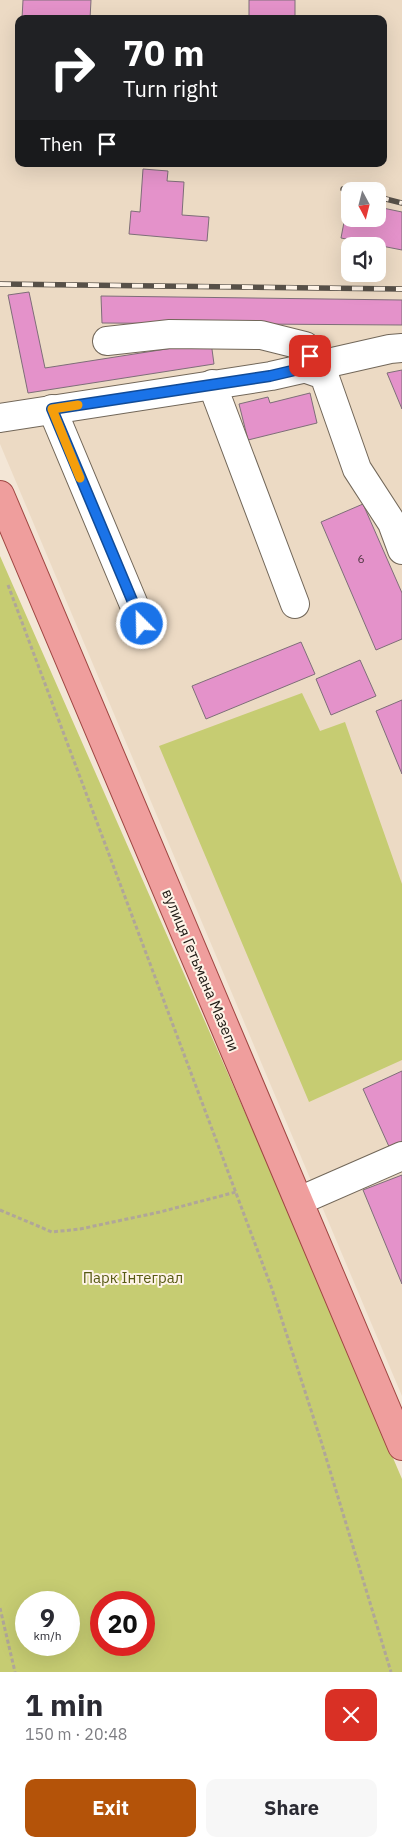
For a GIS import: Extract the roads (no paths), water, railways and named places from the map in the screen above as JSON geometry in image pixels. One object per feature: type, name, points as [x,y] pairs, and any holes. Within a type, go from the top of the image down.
[{"type":"main road","name":"вулиця Гетьмана Мазепи","points":[[0,495],[402,1446]]},
{"type":"lane","points":[[107,341],[170,334],[261,335],[305,346],[310,356],[304,368]]},
{"type":"lane","points":[[0,418],[270,376],[398,351]]},
{"type":"lane","points":[[304,368],[324,375],[357,469],[392,523],[402,550]]},
{"type":"lane","points":[[212,384],[296,604]]},
{"type":"lane","points":[[52,409],[142,624]]},
{"type":"lane","points":[[299,1201],[402,1156]]},
{"type":"railway","points":[[386,199],[402,203]]},
{"type":"railway","points":[[0,284],[402,289]]},
{"type":"park label","name":"Парк Інтеграл","points":[[133,1277]]}]
